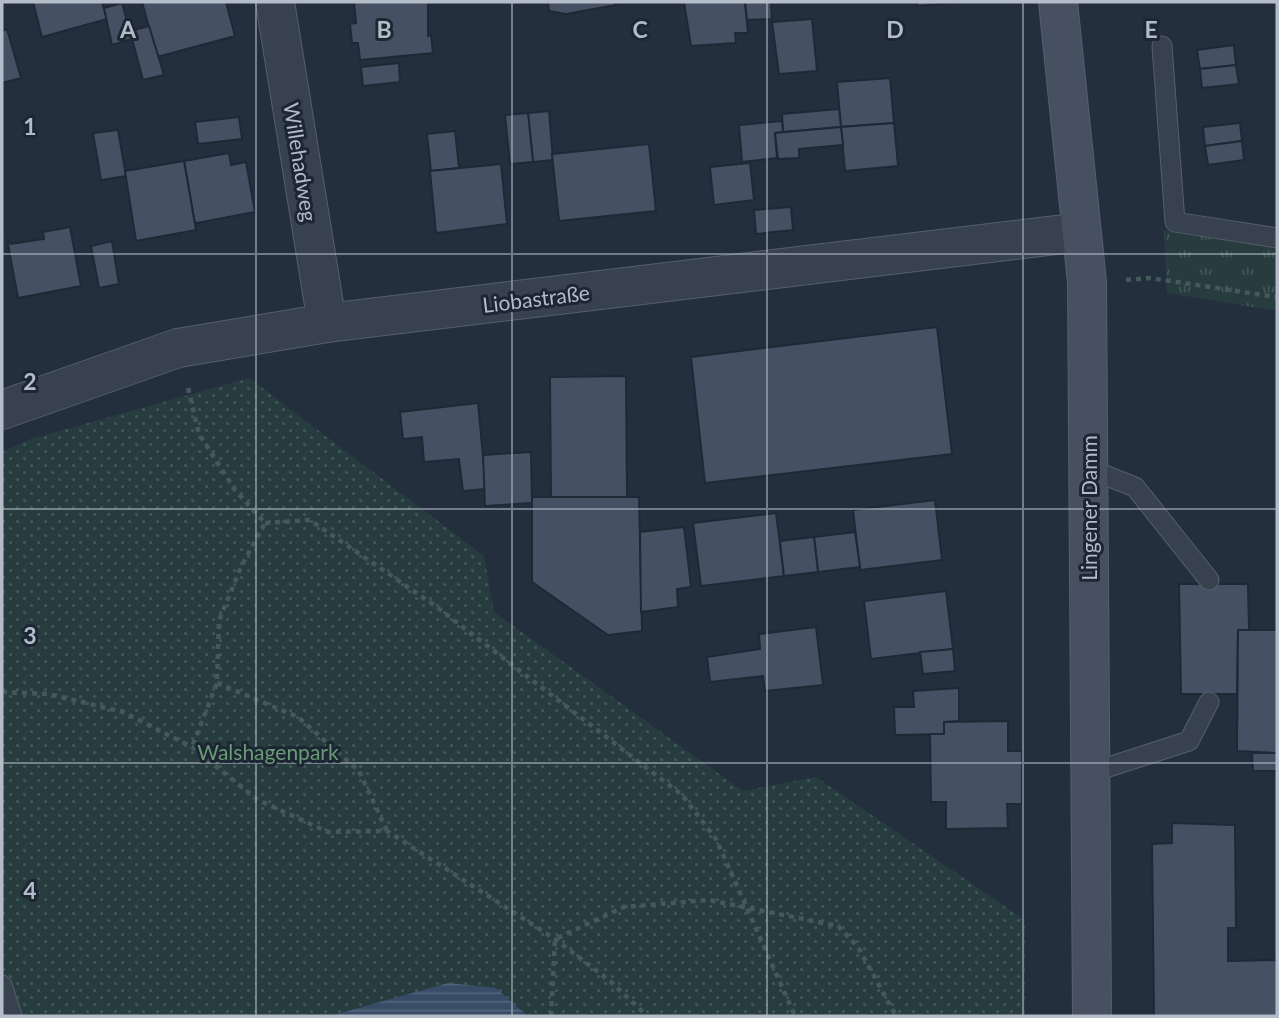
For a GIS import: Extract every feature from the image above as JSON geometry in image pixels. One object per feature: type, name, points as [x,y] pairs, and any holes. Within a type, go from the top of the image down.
[{"type":"main road","name":"Lingener Damm","points":[[1058,2],[1087,282],[1092,1016]]},
{"type":"street","name":"Willehadweg","points":[[275,2],[327,323]]},
{"type":"street","name":"Liobastraße","points":[[2,410],[178,348],[327,323],[1081,232]]},
{"type":"lane","points":[[1162,46],[1175,222],[1277,238]]},
{"type":"lane","points":[[1089,469],[1135,487],[1209,580]]},
{"type":"lane","points":[[1090,773],[1189,741],[1209,702]]},
{"type":"lane","points":[[2,985],[12,1016]]},
{"type":"path","points":[[1087,282],[1150,278],[1277,297]]},
{"type":"path","points":[[178,348],[199,434],[235,490],[265,523]]},
{"type":"path","points":[[265,523],[310,520],[434,605],[682,795],[716,839],[795,1016]]},
{"type":"path","points":[[192,747],[218,683],[219,620],[242,565],[265,523]]},
{"type":"path","points":[[218,683],[298,717],[359,771],[387,831],[555,939],[610,981],[647,1016]]},
{"type":"path","points":[[2,692],[49,694],[123,712],[192,747],[258,800],[328,832],[387,831]]},
{"type":"path","points":[[555,939],[624,907],[709,900],[838,926],[858,947],[896,1016]]},
{"type":"path","points":[[551,1016],[555,939]]},
{"type":"green space","points":[[1164,230],[1277,248],[1277,311],[1167,293]]},
{"type":"green space","name":"Walshagenpark","points":[[249,378],[484,556],[494,612],[743,791],[816,777],[1025,920],[1025,1016],[2,1016],[2,452],[31,439]]},
{"type":"water","points":[[448,983],[496,988],[527,1016],[330,1016]]},
{"type":"building","points":[[33,2],[102,2],[107,19],[42,37]]},
{"type":"building","points":[[142,2],[226,2],[235,36],[157,57]]},
{"type":"building","points":[[354,2],[428,2],[428,36],[431,35],[433,53],[360,60],[358,43],[352,43],[350,24],[356,23]]},
{"type":"building","points":[[548,2],[615,2],[616,5],[566,14],[549,11]]},
{"type":"building","points":[[684,2],[745,2],[748,33],[735,33],[736,43],[691,46]]},
{"type":"building","points":[[745,2],[771,2],[772,19],[747,20]]},
{"type":"building","points":[[917,2],[964,2],[917,6]]},
{"type":"building","points":[[122,3],[132,39],[112,45],[104,8]]},
{"type":"building","points":[[812,19],[817,71],[779,74],[772,22]]},
{"type":"building","points":[[149,26],[164,75],[143,80],[130,31]]},
{"type":"building","points":[[7,29],[21,78],[2,83],[2,31]]},
{"type":"building","points":[[1234,45],[1236,65],[1200,69],[1197,50]]},
{"type":"building","points":[[399,63],[400,82],[363,86],[361,67]]},
{"type":"building","points":[[1236,65],[1239,84],[1202,88],[1200,69]]},
{"type":"building","points":[[890,78],[894,123],[841,127],[837,82]]},
{"type":"building","points":[[839,109],[841,127],[783,132],[782,114]]},
{"type":"building","points":[[549,111],[553,160],[533,162],[528,113]]},
{"type":"building","points":[[528,113],[533,162],[510,164],[505,115]]},
{"type":"building","points":[[239,117],[242,139],[198,144],[195,122]]},
{"type":"building","points":[[782,121],[783,132],[775,133],[777,158],[742,162],[739,125]]},
{"type":"building","points":[[894,123],[898,166],[845,171],[841,127]]},
{"type":"building","points":[[1240,123],[1242,141],[1205,146],[1203,127]]},
{"type":"building","points":[[841,127],[843,145],[799,149],[799,158],[778,159],[775,133]]},
{"type":"building","points":[[118,130],[126,176],[101,180],[93,133]]},
{"type":"building","points":[[455,131],[459,168],[431,171],[427,134]]},
{"type":"building","points":[[1242,141],[1244,160],[1208,165],[1205,146]]},
{"type":"building","points":[[649,144],[656,211],[559,221],[552,154]]},
{"type":"building","points":[[229,153],[231,165],[246,162],[255,212],[196,223],[196,230],[184,161]]},
{"type":"building","points":[[184,161],[196,230],[136,241],[125,171]]},
{"type":"building","points":[[750,163],[754,200],[714,205],[710,167]]},
{"type":"building","points":[[501,164],[507,224],[436,233],[430,171]]},
{"type":"building","points":[[791,207],[793,230],[756,234],[754,210]]},
{"type":"building","points":[[70,227],[81,286],[18,298],[7,239],[11,244],[44,239],[43,232]]},
{"type":"building","points":[[112,241],[119,284],[99,288],[91,246]]},
{"type":"building","points":[[937,327],[952,454],[705,483],[691,357]]},
{"type":"building","points":[[626,376],[627,497],[551,497],[550,377]]},
{"type":"building","points":[[478,403],[486,489],[463,491],[459,459],[424,462],[422,437],[403,439],[400,412]]},
{"type":"building","points":[[531,452],[532,503],[485,506],[483,455]]},
{"type":"building","points":[[532,497],[639,497],[642,631],[608,635],[532,582]]},
{"type":"building","points":[[935,500],[942,560],[860,570],[853,510]]},
{"type":"building","points":[[776,513],[784,576],[701,586],[693,523]]},
{"type":"building","points":[[684,527],[691,587],[677,589],[678,607],[641,612],[640,532]]},
{"type":"building","points":[[855,532],[860,567],[818,572],[814,537]]},
{"type":"building","points":[[814,537],[818,572],[784,576],[780,541]]},
{"type":"building","points":[[1179,584],[1248,584],[1249,630],[1238,630],[1237,694],[1181,694]]},
{"type":"building","points":[[946,591],[953,649],[871,659],[864,601]]},
{"type":"building","points":[[816,627],[823,685],[765,691],[763,676],[710,682],[707,657],[760,649],[759,634]]},
{"type":"building","points":[[1238,630],[1277,630],[1277,753],[1237,751]]},
{"type":"building","points":[[953,649],[955,671],[923,674],[920,652]]},
{"type":"building","points":[[959,688],[959,721],[944,722],[944,734],[895,735],[894,707],[914,707],[913,691]]},
{"type":"building","points":[[1008,721],[1008,751],[1022,751],[1022,804],[1007,804],[1008,828],[946,829],[946,802],[931,802],[930,734],[944,734],[944,722]]},
{"type":"building","points":[[1252,753],[1277,753],[1277,771],[1253,771]]},
{"type":"building","points":[[1172,823],[1235,825],[1236,928],[1228,928],[1228,961],[1277,960],[1277,1016],[1154,1016],[1152,844],[1172,843]]}]
